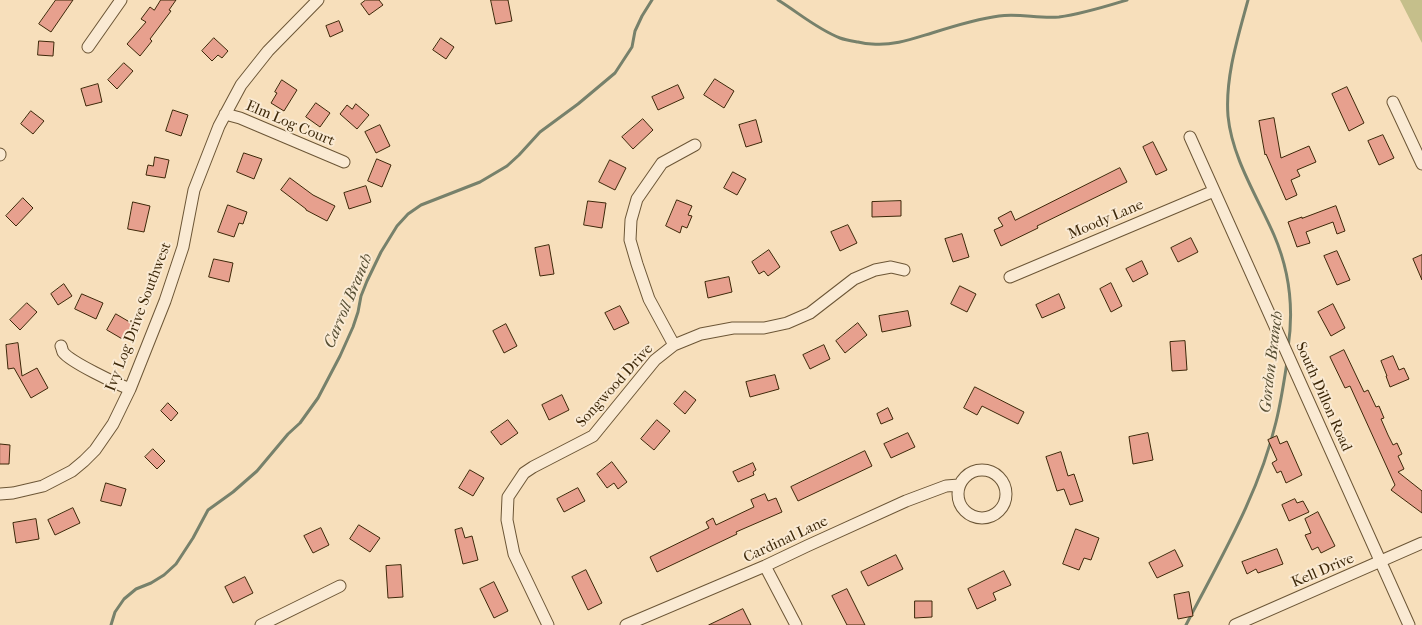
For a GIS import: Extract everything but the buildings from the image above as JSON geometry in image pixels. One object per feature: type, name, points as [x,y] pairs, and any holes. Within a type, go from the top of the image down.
[{"type":"street","points":[[88,47],[121,0]]},
{"type":"street","name":"Ivy Log Drive Southwest","points":[[0,494],[20,492],[44,486],[72,471],[95,450],[113,424],[130,389],[165,301],[183,247],[194,190],[219,126],[241,85],[263,57],[318,0]]},
{"type":"street","points":[[1394,102],[1422,164]]},
{"type":"street","name":"Elm Log Court","points":[[225,114],[240,118],[344,162]]},
{"type":"street","name":"South Dillon Road","points":[[1190,137],[1409,625]]},
{"type":"street","points":[[674,345],[649,299],[630,240],[631,220],[637,199],[662,163],[695,145]]},
{"type":"street","name":"Moody Lane","points":[[1010,277],[1214,191]]},
{"type":"street","name":"Songwood Drive","points":[[548,625],[514,554],[507,520],[508,497],[524,473],[593,436],[655,360],[674,345],[701,334],[733,328],[764,328],[787,323],[810,313],[854,279],[875,270],[885,268],[891,267],[904,270]]},
{"type":"street","points":[[61,346],[63,353],[82,366],[130,389]]},
{"type":"street","points":[[984,469],[992,471],[1004,482],[1006,490],[1004,505],[999,512],[992,516],[984,518],[972,516],[962,509],[958,502],[957,493],[959,485],[963,478],[972,471],[984,469]]},
{"type":"street","name":"Cardinal Lane","points":[[626,625],[765,566],[906,501],[946,486],[959,485]]},
{"type":"street","name":"Kell Drive","points":[[1235,625],[1422,543]]},
{"type":"street","points":[[765,566],[796,625]]},
{"type":"street","points":[[261,625],[340,586]]},
{"type":"shaded area","points":[[1400,0],[1422,0],[1422,43]]},
{"type":"waterway","name":"Carroll Branch","points":[[111,625],[115,612],[124,599],[136,589],[151,583],[164,575],[176,564],[193,538],[208,510],[233,492],[257,471],[288,434],[300,423],[318,398],[353,327],[361,296],[367,281],[381,252],[397,226],[408,214],[421,205],[480,182],[507,166],[540,132],[578,104],[615,73],[632,47],[635,31],[652,0]]},
{"type":"waterway","name":"Carroll Branch","points":[[778,0],[816,25],[840,38],[865,43],[880,44],[902,42],[990,17],[1006,15],[1044,17],[1068,16],[1127,0]]},
{"type":"waterway","name":"Gordon Branch","points":[[1248,0],[1236,43],[1230,72],[1228,87],[1228,116],[1230,132],[1240,162],[1274,235],[1284,263],[1289,291],[1291,319],[1288,348]]},
{"type":"waterway","name":"Gordon Branch","points":[[1186,625],[1225,551],[1260,475],[1276,422],[1287,362]]}]
